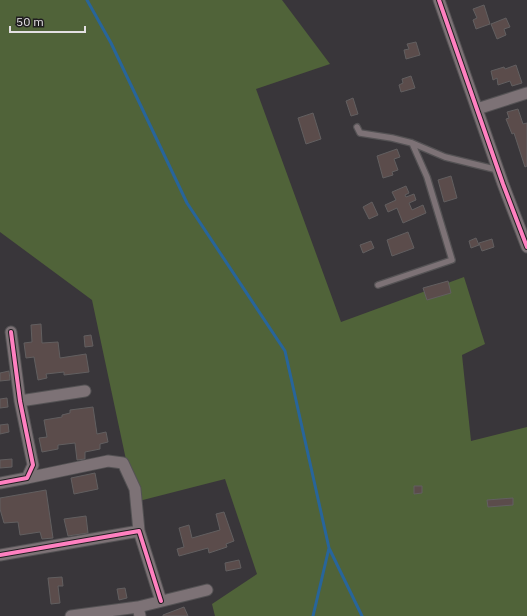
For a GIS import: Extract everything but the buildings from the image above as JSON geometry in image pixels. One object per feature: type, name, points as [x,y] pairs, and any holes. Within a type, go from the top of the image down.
[{"type":"street","points":[[439,0],[498,170],[527,247]]},
{"type":"street","points":[[477,109],[527,93]]},
{"type":"street","points":[[11,332],[20,401],[33,465],[27,478]]},
{"type":"street","points":[[20,401],[85,391]]},
{"type":"street","points":[[0,483],[108,461],[123,463],[135,490],[139,531],[161,602]]},
{"type":"street","points":[[0,555],[139,531]]},
{"type":"street","points":[[71,616],[139,611],[161,602],[207,590]]},
{"type":"lane","points":[[357,127],[360,133],[412,143],[445,157],[498,170]]},
{"type":"lane","points":[[378,285],[452,260],[428,177],[412,143]]},
{"type":"green space","points":[[0,0],[282,0],[330,64],[256,89],[341,322],[464,277],[485,344],[462,355],[471,441],[527,427],[527,616],[215,616],[212,604],[257,574],[225,479],[135,502],[92,300],[0,232]]},
{"type":"waterway","points":[[87,0],[111,43],[187,203],[285,351],[329,548],[362,616]]},
{"type":"waterway","points":[[313,616],[329,548]]},
{"type":"cycle path","points":[[439,0],[503,184],[527,247]]},
{"type":"cycle path","points":[[0,483],[27,478],[33,465],[20,401],[11,332]]},
{"type":"cycle path","points":[[0,555],[139,531],[161,601]]}]
